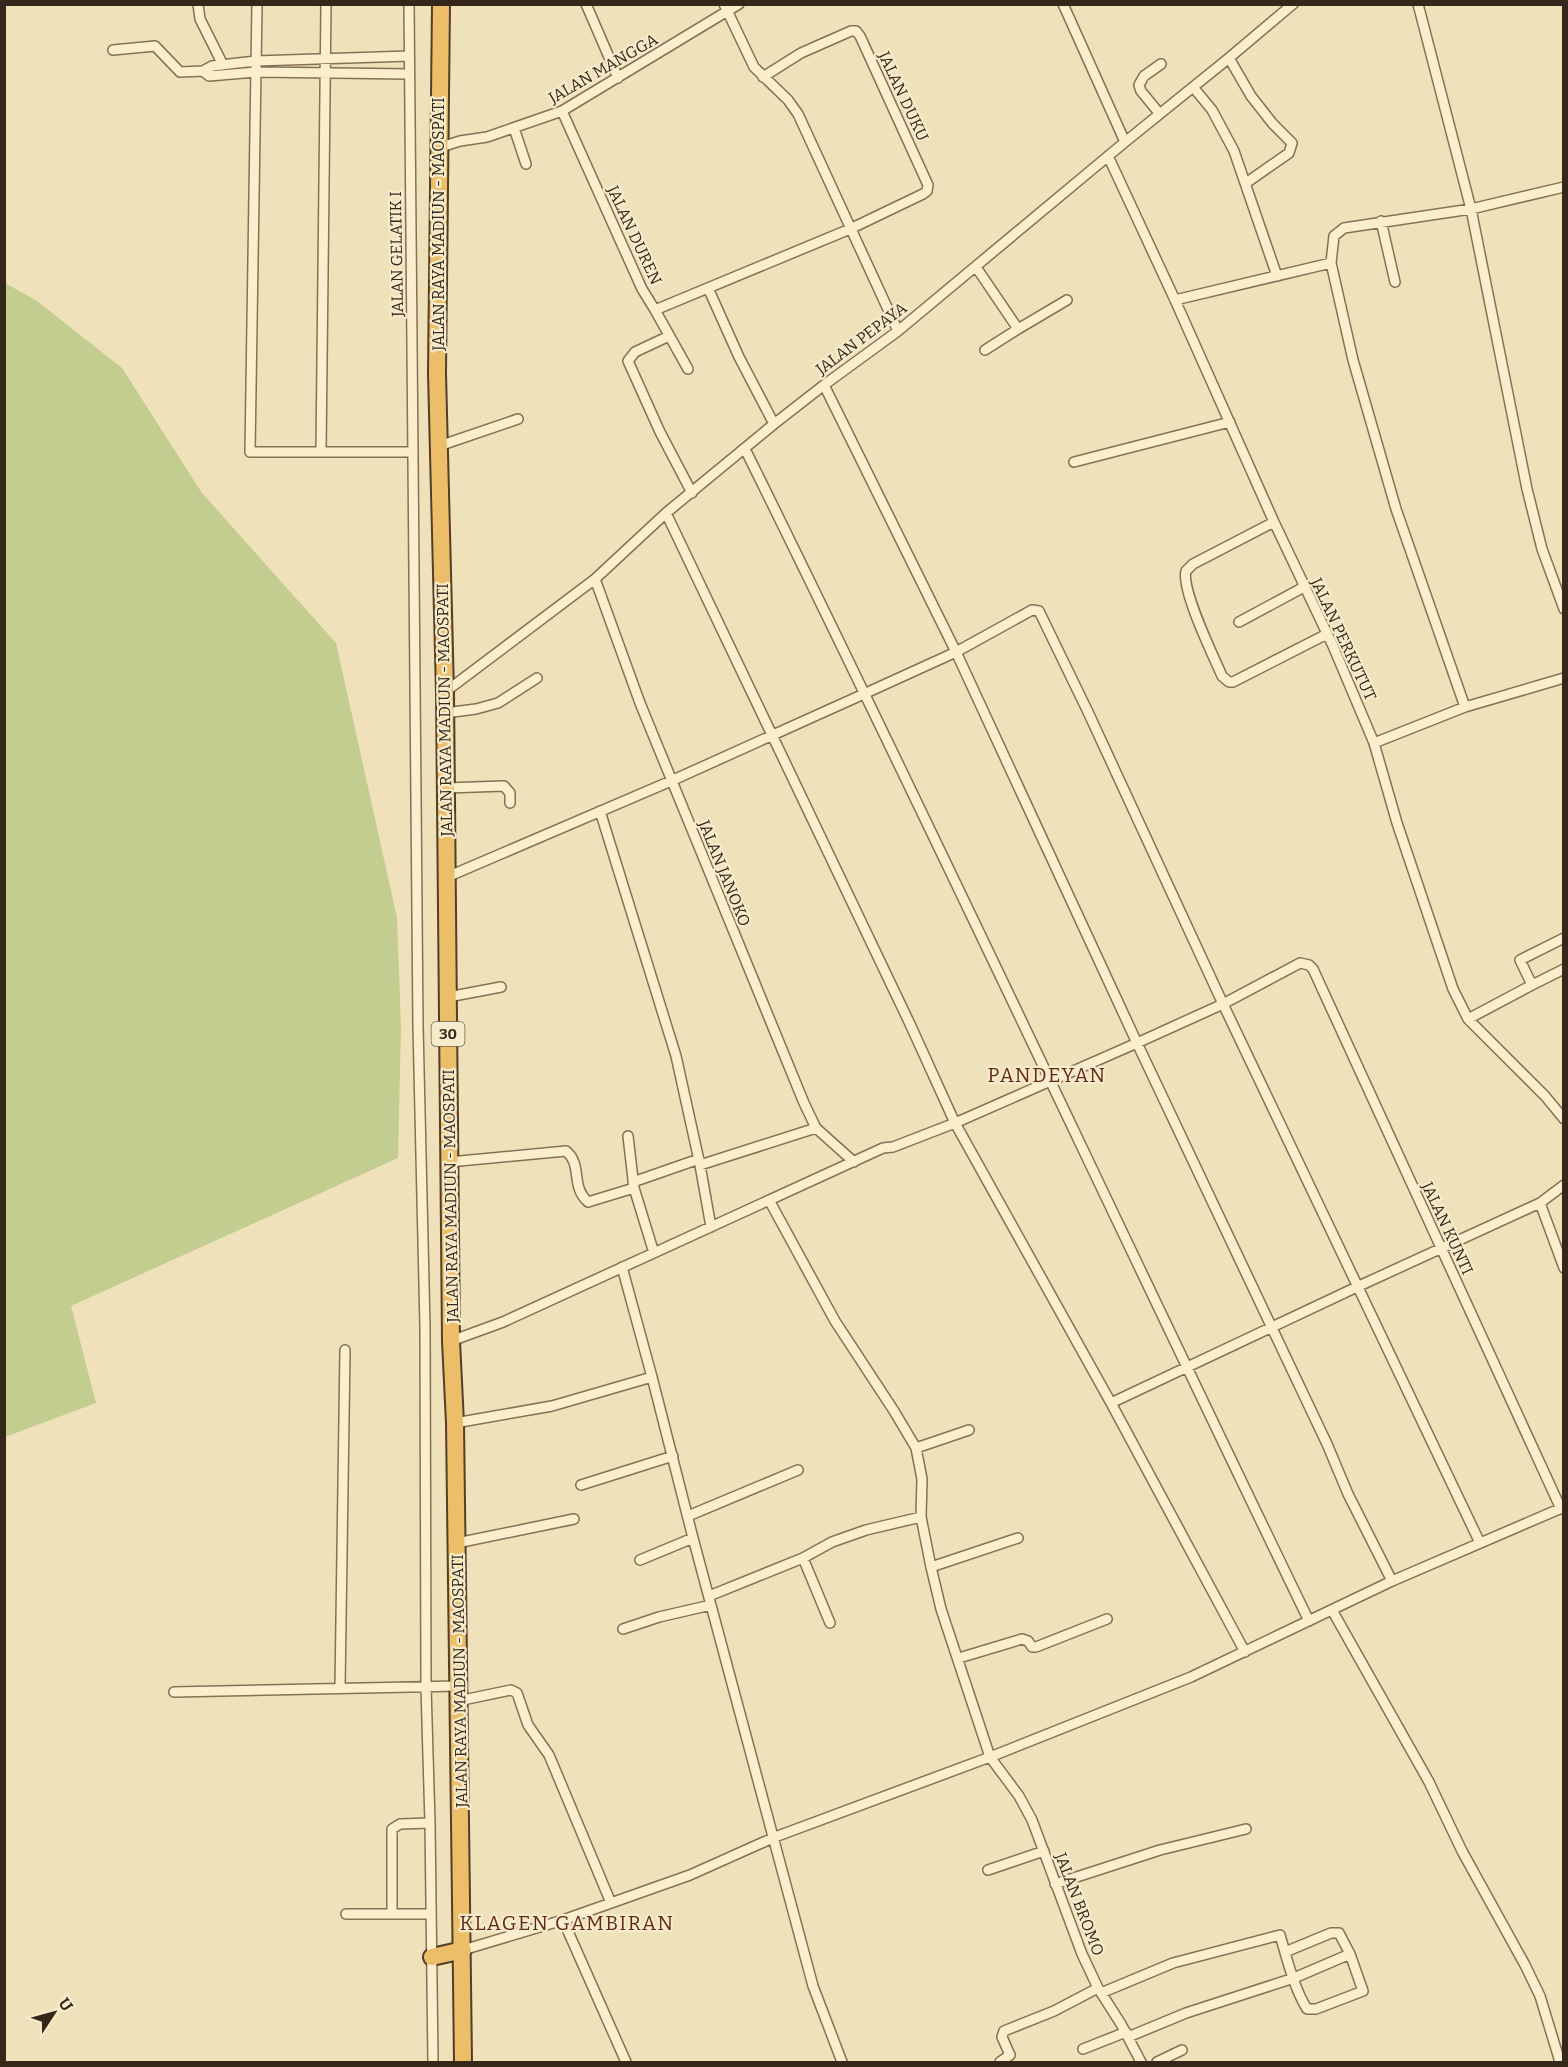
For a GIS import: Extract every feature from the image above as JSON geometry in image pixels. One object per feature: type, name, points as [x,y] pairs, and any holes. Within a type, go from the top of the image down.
[{"type":"highway","name":"JALAN RAYA MADIUN - MAOSPATI","points":[[441,4],[437,373],[445,692],[451,1341],[456,1423],[463,2062]]},
{"type":"highway","points":[[432,1958],[463,1950]]},
{"type":"street","points":[[198,4],[200,19],[223,65]]},
{"type":"street","points":[[257,4],[250,452],[413,452]]},
{"type":"street","points":[[321,452],[326,4]]},
{"type":"street","name":"JALAN GELATIK I","points":[[410,4],[419,1038],[425,1326],[426,1687],[430,1823],[432,2062]]},
{"type":"street","points":[[586,4],[618,78]]},
{"type":"street","name":"JALAN MANGGA","points":[[438,148],[460,141],[487,137],[562,111],[726,9],[740,4]]},
{"type":"street","points":[[1063,4],[1125,142]]},
{"type":"street","name":"JALAN PEPAYA","points":[[445,692],[595,579],[666,513],[774,424],[898,331],[1293,4]]},
{"type":"street","points":[[1418,4],[1471,209],[1527,489],[1542,549],[1563,609]]},
{"type":"street","points":[[726,9],[754,67],[794,107],[898,331]]},
{"type":"street","name":"JALAN DUKU","points":[[763,77],[801,53],[851,31],[856,31],[860,36],[928,189],[923,194],[850,229]]},
{"type":"street","points":[[113,50],[155,46],[180,72],[203,71],[212,66],[256,61],[409,56]]},
{"type":"street","points":[[1229,58],[1251,96],[1273,124],[1292,143],[1289,153],[1246,183]]},
{"type":"street","points":[[1159,113],[1141,91],[1139,85],[1144,76],[1161,64]]},
{"type":"street","points":[[203,71],[209,76],[256,72],[409,74]]},
{"type":"street","points":[[1193,87],[1223,127],[1234,151],[1277,276]]},
{"type":"street","name":"JALAN DUREN","points":[[562,111],[642,289],[656,310],[850,229]]},
{"type":"street","points":[[514,128],[526,164]]},
{"type":"street","name":"JALAN PERKUTUT","points":[[1108,156],[1327,634],[1374,743],[1397,823],[1449,978],[1468,1019],[1545,1096],[1563,1119]]},
{"type":"street","points":[[1465,707],[1396,509],[1353,360],[1331,263],[1333,240],[1339,230],[1344,228],[1471,209],[1563,187]]},
{"type":"street","points":[[1381,221],[1395,282]]},
{"type":"street","points":[[1175,300],[1331,263]]},
{"type":"street","points":[[976,267],[1018,329]]},
{"type":"street","points":[[708,288],[739,357],[774,424]]},
{"type":"street","points":[[985,350],[1067,300]]},
{"type":"street","points":[[656,310],[687,369]]},
{"type":"street","points":[[669,336],[634,352],[628,361],[660,432],[692,493]]},
{"type":"street","points":[[824,385],[956,651],[1137,1043],[1327,1444],[1348,1494],[1392,1581]]},
{"type":"street","points":[[439,446],[518,418]]},
{"type":"street","points":[[1074,462],[1230,422]]},
{"type":"street","points":[[745,448],[866,693],[1186,1368],[1309,1621]]},
{"type":"street","points":[[666,513],[955,1123],[1111,1403],[1245,1652]]},
{"type":"street","points":[[1274,522],[1193,564],[1186,571],[1186,582],[1191,600],[1222,676],[1229,682],[1233,682],[1327,634]]},
{"type":"street","name":"JALAN JANOKO","points":[[595,579],[671,781],[806,1108],[816,1128],[854,1161]]},
{"type":"street","points":[[1239,622],[1304,587]]},
{"type":"street","points":[[447,877],[671,781],[956,651],[1032,610],[1039,611],[1480,1544]]},
{"type":"street","points":[[445,713],[490,706],[508,698],[537,678]]},
{"type":"street","points":[[1374,743],[1465,707],[1563,678]]},
{"type":"street","points":[[446,788],[504,786],[510,793],[510,803]]},
{"type":"street","points":[[600,811],[676,1056],[700,1162],[711,1227]]},
{"type":"street","points":[[1532,985],[1520,960],[1563,938]]},
{"type":"street","name":"JALAN KUNTI","points":[[1223,1004],[1300,963],[1305,963],[1313,969],[1562,1508]]},
{"type":"street","points":[[1468,1019],[1563,969]]},
{"type":"street","points":[[448,997],[501,987]]},
{"type":"street","points":[[451,1341],[503,1322],[854,1161],[955,1123],[1223,1004]]},
{"type":"street","points":[[449,1162],[566,1151],[573,1157],[580,1195],[588,1202],[700,1162],[816,1128]]},
{"type":"street","points":[[628,1136],[634,1185],[654,1252]]},
{"type":"street","points":[[1111,1403],[1540,1203],[1563,1185]]},
{"type":"street","name":"JALAN BROMO","points":[[769,1200],[835,1321],[916,1449],[922,1479],[921,1517],[941,1609],[990,1757],[1019,1796],[1032,1820],[1072,1930],[1100,1990],[1142,2062]]},
{"type":"street","points":[[1540,1203],[1563,1268]]},
{"type":"street","points":[[622,1268],[813,1986],[842,2062]]},
{"type":"street","points":[[340,1688],[345,1350]]},
{"type":"street","points":[[456,1423],[552,1406],[652,1377]]},
{"type":"street","points":[[916,1449],[969,1430]]},
{"type":"street","points":[[581,1485],[673,1456]]},
{"type":"street","points":[[688,1516],[798,1470]]},
{"type":"street","points":[[463,1950],[563,1920],[690,1875],[775,1837],[990,1757],[1191,1677],[1392,1581],[1562,1508]]},
{"type":"street","points":[[623,1629],[710,1601],[804,1558],[832,1542],[866,1530],[921,1517]]},
{"type":"street","points":[[457,1543],[574,1519]]},
{"type":"street","points":[[640,1560],[693,1538]]},
{"type":"street","points":[[931,1567],[1018,1538]]},
{"type":"street","points":[[804,1558],[830,1623]]},
{"type":"street","points":[[1332,1610],[1429,1782],[1462,1851],[1525,1965],[1540,1996],[1560,2062]]},
{"type":"street","points":[[959,1658],[1022,1639],[1028,1641],[1032,1647],[1036,1647],[1107,1619]]},
{"type":"street","points":[[174,1692],[426,1687],[459,1694],[511,1690],[517,1693],[528,1725],[549,1755],[611,1903]]},
{"type":"street","points":[[392,1912],[392,1828],[400,1824],[430,1823]]},
{"type":"street","points":[[1055,1884],[1160,1850],[1246,1829]]},
{"type":"street","points":[[988,1870],[1044,1851]]},
{"type":"street","points":[[346,1914],[392,1912],[431,1914]]},
{"type":"street","points":[[563,1920],[626,2062]]},
{"type":"street","points":[[1000,2062],[1010,2055],[1002,2037],[1004,2031],[1100,1990],[1173,1963],[1280,1935],[1285,1952],[1294,1978],[1305,2006],[1310,2010],[1362,1992],[1363,1988],[1350,1954],[1342,1936],[1336,1932],[1285,1952]]},
{"type":"street","points":[[1083,2049],[1294,1978],[1350,1954]]},
{"type":"street","points":[[1157,2062],[1182,2050]]},
{"type":"green space","points":[[5,283],[37,301],[122,368],[202,493],[336,643],[397,918],[401,1027],[398,1158],[71,1306],[96,1403],[5,1437]]},
{"type":"district","name":"PANDEYAN","points":[[1047,1075]]},
{"type":"district","name":"KLAGEN GAMBIRAN","points":[[567,1923]]}]
